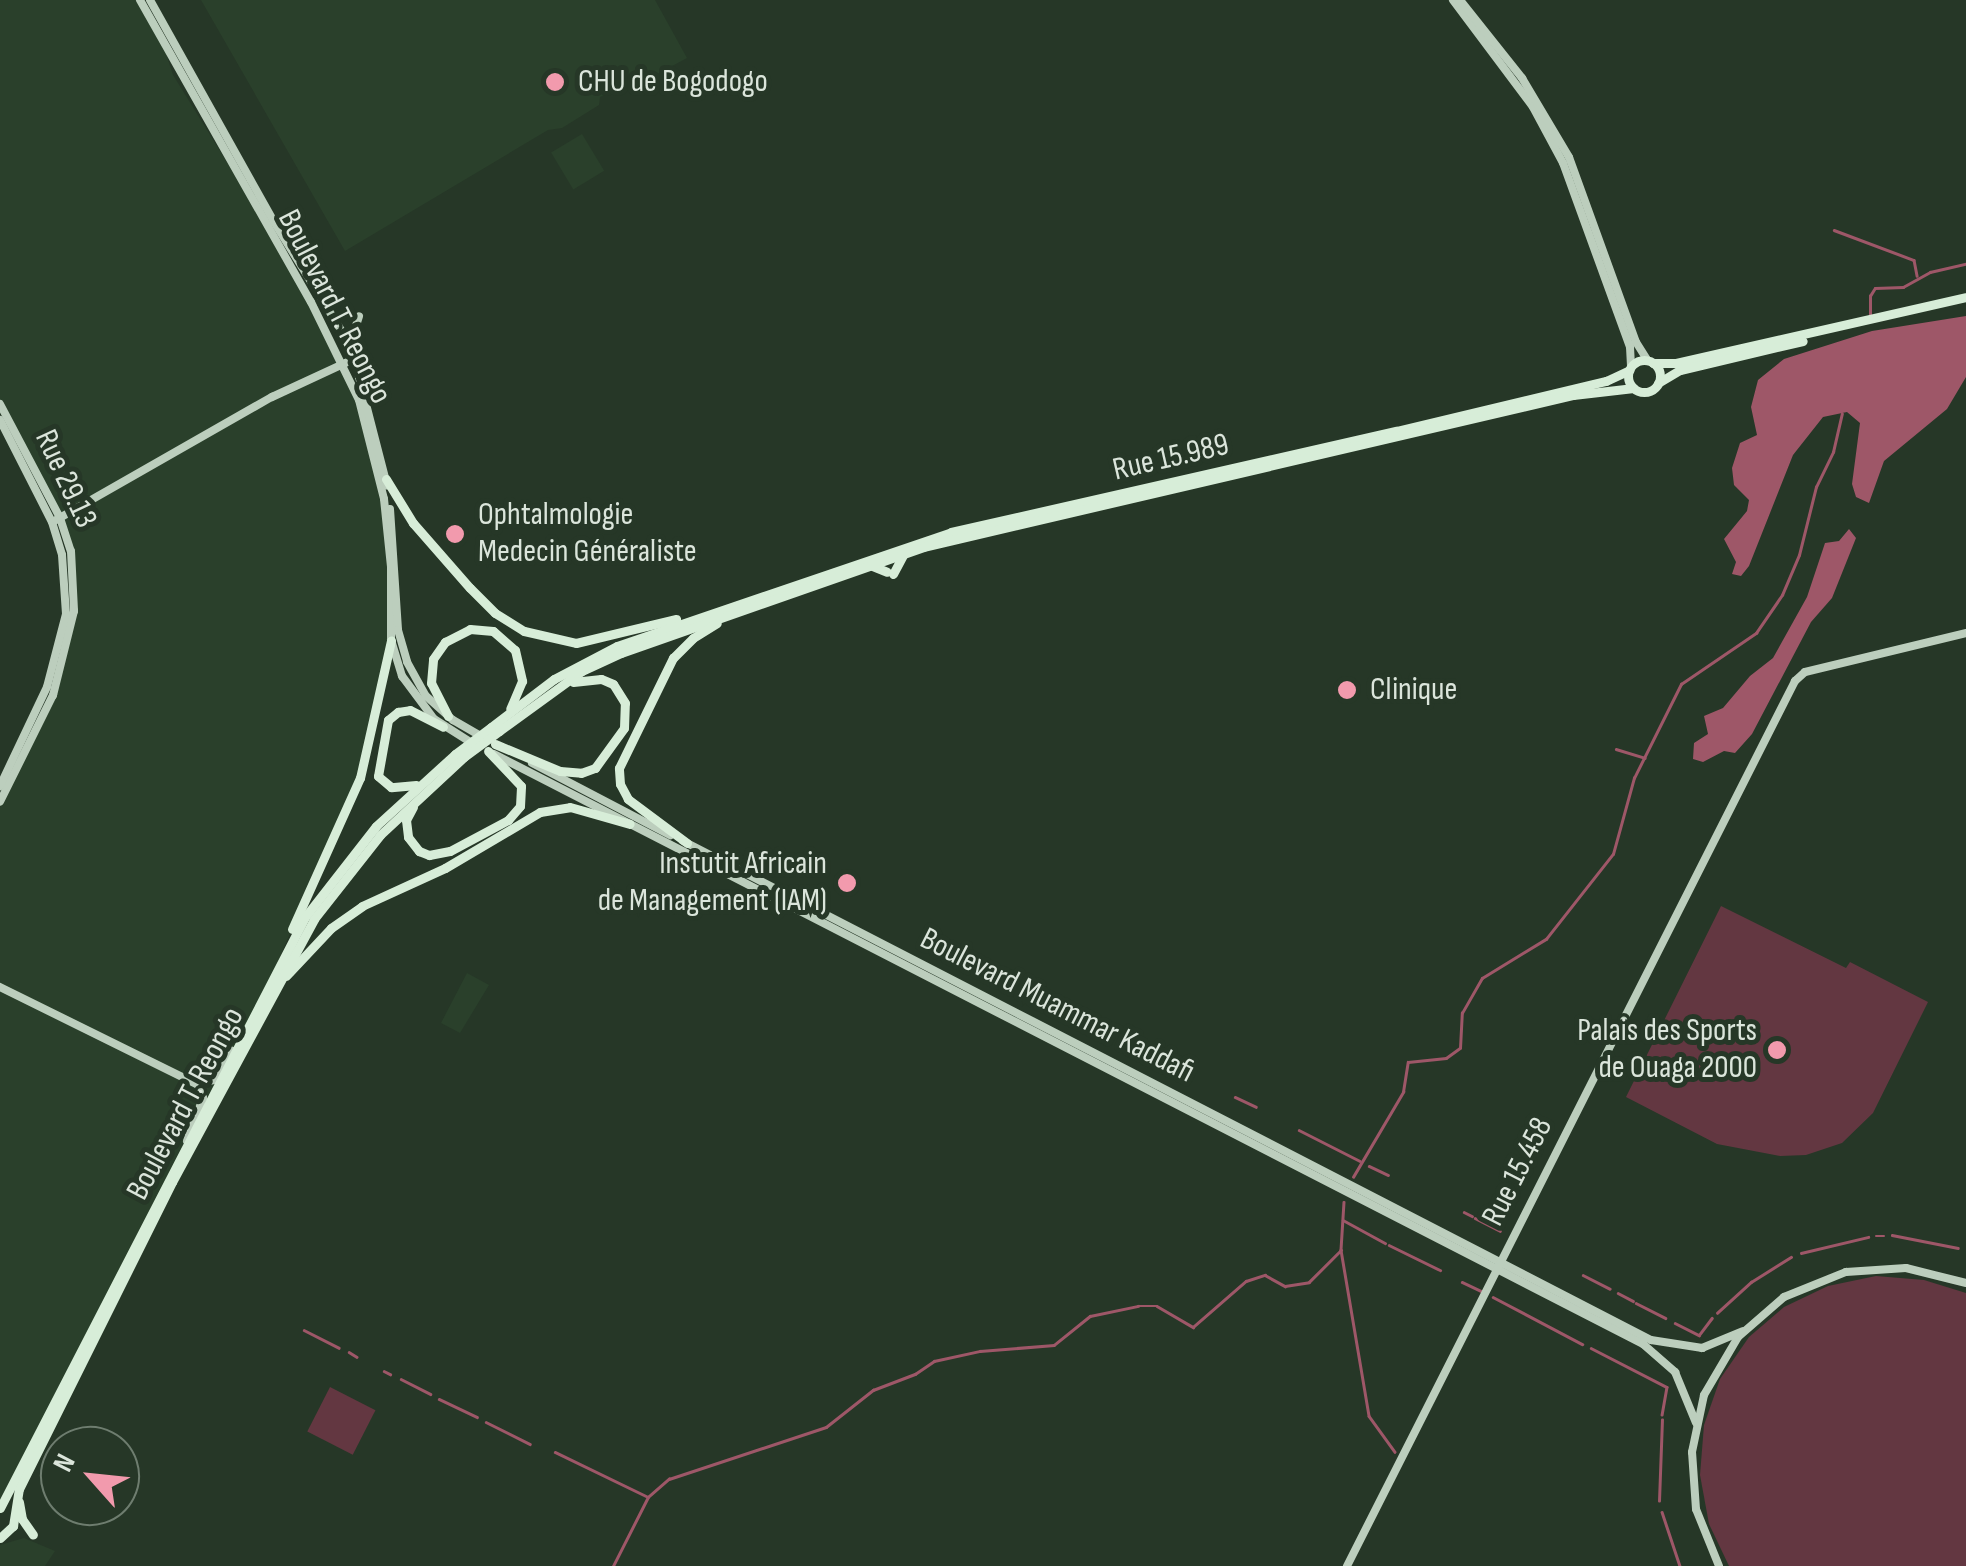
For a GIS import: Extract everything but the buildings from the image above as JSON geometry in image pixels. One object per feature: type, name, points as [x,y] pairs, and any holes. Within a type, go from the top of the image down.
[{"type":"highway","points":[[1634,388],[1630,368],[1650,362],[1676,363],[1966,300]]},
{"type":"highway","points":[[504,716],[580,663],[638,638],[985,530],[1100,508],[1574,395],[1634,388],[1648,391],[1680,370],[1860,324]]},
{"type":"highway","points":[[1650,362],[1659,372],[1658,383]]},
{"type":"highway","name":"Rue 15.989","points":[[728,612],[965,528],[1606,381],[1630,368]]},
{"type":"highway","points":[[386,479],[413,523],[470,588],[508,623],[541,638],[594,640],[728,612]]},
{"type":"highway","points":[[870,565],[890,573],[906,553]]},
{"type":"highway","points":[[495,729],[548,693],[622,653],[728,612]]},
{"type":"highway","points":[[687,843],[628,799],[620,784],[619,768],[673,658],[728,612]]},
{"type":"highway","points":[[446,721],[431,683],[433,659],[450,637],[478,628],[506,640],[521,664],[518,694],[495,729]]},
{"type":"highway","points":[[13,1516],[0,1509],[236,1049],[351,805],[370,749],[391,640]]},
{"type":"highway","points":[[491,748],[581,774],[596,768],[628,718],[623,696],[612,684],[592,677],[548,693]]},
{"type":"highway","points":[[423,786],[400,788],[381,781],[377,763],[386,725],[392,716],[406,710],[446,721]]},
{"type":"highway","name":"Boulevard T. Reongo","points":[[2,1535],[14,1524],[23,1482],[172,1182],[333,890],[423,786],[495,729]]},
{"type":"highway","points":[[423,786],[406,823],[410,842],[424,854],[442,854],[508,820],[520,806],[521,786],[491,748]]},
{"type":"highway","points":[[276,968],[323,890],[423,786]]},
{"type":"highway","points":[[280,980],[332,928],[362,906],[444,868],[540,812],[570,806],[630,824]]},
{"type":"highway","points":[[2,1535],[33,1536],[20,1512],[23,1482]]},
{"type":"main road","name":"Boulevard T. Reongo","points":[[140,0],[333,346],[364,412],[384,499],[391,567],[391,640],[397,663]]},
{"type":"main road","name":"Boulevard T. Reongo","points":[[150,0],[265,207],[356,358],[386,479],[398,630]]},
{"type":"main road","points":[[1453,0],[1525,95],[1564,163],[1630,348],[1630,368]]},
{"type":"main road","points":[[1460,0],[1522,78],[1569,158],[1636,342],[1650,362]]},
{"type":"main road","points":[[351,346],[359,316]]},
{"type":"main road","points":[[322,372],[333,346]]},
{"type":"main road","points":[[56,520],[322,372],[356,358]]},
{"type":"main road","name":"Rue 29.13","points":[[0,404],[71,551],[73,629],[54,695],[0,802]]},
{"type":"main road","points":[[0,420],[56,520],[66,628],[48,687],[0,786]]},
{"type":"main road","name":"Boulevard Muammar Kaddafi","points":[[398,630],[417,683],[446,721]]},
{"type":"main road","name":"Rue 15.458","points":[[1348,1566],[1788,693],[1803,673],[1966,633]]},
{"type":"main road","name":"Boulevard Muammar Kaddafi","points":[[397,663],[416,700],[491,748],[630,824],[1498,1266],[1659,1343],[1702,1348],[1743,1332]]},
{"type":"main road","name":"Boulevard Muammar Kaddafi","points":[[491,748],[687,843],[1498,1266],[1659,1355],[1679,1380],[1696,1423]]},
{"type":"main road","points":[[0,988],[198,1085],[212,1080],[236,1049]]},
{"type":"main road","points":[[187,1141],[202,1098],[198,1085]]},
{"type":"main road","points":[[1719,1566],[1702,1530],[1694,1495],[1696,1423],[1713,1374],[1743,1332],[1790,1294],[1846,1272],[1906,1268],[1966,1283]]},
{"type":"shaded area","points":[[0,0],[140,0],[160,35],[173,75],[267,227],[354,389],[384,499],[391,640],[370,749],[269,982],[0,1508],[0,802],[53,695],[73,629],[71,551],[60,518],[0,405]]},
{"type":"shaded area","points":[[201,0],[655,0],[687,58],[624,92],[615,90],[600,97],[599,105],[562,128],[548,130],[345,251]]},
{"type":"shaded area","points":[[582,134],[604,171],[573,189],[551,153]]},
{"type":"shaded area","points":[[1966,316],[1966,377],[1947,409],[1884,461],[1869,503],[1856,497],[1852,484],[1860,423],[1847,412],[1823,417],[1793,455],[1749,566],[1741,576],[1732,574],[1736,562],[1724,539],[1747,511],[1749,500],[1734,485],[1732,468],[1740,443],[1757,435],[1751,407],[1758,380],[1784,359],[1872,331]]},
{"type":"shaded area","points":[[1849,529],[1856,538],[1832,598],[1811,622],[1752,734],[1735,753],[1724,751],[1703,762],[1693,759],[1694,743],[1708,734],[1704,716],[1723,708],[1750,676],[1773,658],[1807,597],[1825,543],[1839,541]]},
{"type":"shaded area","name":"Palais des Sports de Ouaga 2000","points":[[1721,906],[1846,968],[1850,962],[1928,1002],[1873,1113],[1842,1143],[1806,1155],[1780,1156],[1717,1144],[1626,1097]]},
{"type":"shaded area","points":[[467,973],[489,985],[460,1033],[441,1023]]},
{"type":"shaded area","points":[[1876,1276],[1924,1280],[1966,1293],[1966,1566],[1729,1566],[1709,1524],[1700,1475],[1704,1425],[1720,1379],[1749,1337],[1784,1307],[1828,1286]]},
{"type":"shaded area","points":[[330,1387],[375,1410],[353,1455],[307,1432]]},
{"type":"shaded area","points":[[24,1538],[55,1551],[45,1566],[0,1566],[0,1545]]},
{"type":"waterway","points":[[1834,230],[1914,260],[1917,276]]},
{"type":"waterway","points":[[1870,315],[1870,296],[1875,288],[1903,287],[1930,272],[1966,264]]},
{"type":"waterway","points":[[1353,1177],[1403,1092],[1408,1062],[1446,1058],[1460,1048],[1462,1013],[1482,978],[1546,939],[1613,854],[1634,778],[1681,684],[1756,633],[1782,595],[1799,555],[1816,487],[1833,452],[1842,414]]},
{"type":"waterway","points":[[1616,749],[1645,758]]},
{"type":"waterway","points":[[1235,1097],[1256,1107]]},
{"type":"waterway","points":[[1299,1130],[1360,1161]]},
{"type":"waterway","points":[[1369,1166],[1388,1175]]},
{"type":"waterway","points":[[1344,1202],[1341,1250],[1369,1416],[1395,1452]]},
{"type":"waterway","points":[[1464,1212],[1472,1216]]},
{"type":"waterway","points":[[1475,1218],[1500,1231]]},
{"type":"waterway","points":[[1343,1220],[1385,1243]]},
{"type":"waterway","points":[[1892,1235],[1958,1248]]},
{"type":"waterway","points":[[1876,1236],[1884,1236]]},
{"type":"waterway","points":[[1801,1253],[1868,1237]]},
{"type":"waterway","points":[[1389,1245],[1440,1270]]},
{"type":"waterway","points":[[613,1566],[648,1497],[669,1479],[826,1427],[873,1390],[915,1374],[934,1361],[980,1351],[1054,1345],[1090,1316],[1138,1306],[1157,1306],[1193,1327],[1246,1281],[1265,1275],[1285,1286],[1309,1282],[1341,1250]]},
{"type":"waterway","points":[[1717,1313],[1751,1282],[1791,1257]]},
{"type":"waterway","points":[[1583,1275],[1610,1289]]},
{"type":"waterway","points":[[1462,1282],[1481,1291]]},
{"type":"waterway","points":[[1618,1293],[1633,1301]]},
{"type":"waterway","points":[[1493,1297],[1582,1344]]},
{"type":"waterway","points":[[1636,1303],[1665,1318]]},
{"type":"waterway","points":[[1675,1323],[1699,1335],[1712,1318]]},
{"type":"waterway","points":[[304,1330],[339,1348]]},
{"type":"waterway","points":[[1591,1348],[1667,1387],[1662,1415]]},
{"type":"waterway","points":[[349,1352],[357,1357]]},
{"type":"waterway","points":[[384,1371],[390,1374]]},
{"type":"waterway","points":[[401,1379],[430,1394]]},
{"type":"waterway","points":[[439,1399],[477,1417]]},
{"type":"waterway","points":[[1659,1501],[1662,1420]]},
{"type":"waterway","points":[[486,1422],[530,1444]]},
{"type":"waterway","points":[[555,1452],[648,1497]]},
{"type":"waterway","points":[[1662,1512],[1680,1566]]},
{"type":"place","name":"CHU de Bogodogo","points":[[555,82]]},
{"type":"place","name":"Ophtalmologie Medecin Généraliste","points":[[455,534]]},
{"type":"place","name":"Clinique","points":[[1347,690]]},
{"type":"place","name":"Instutit Africain de Management (IAM)","points":[[847,883]]},
{"type":"place","name":"Palais des Sports de Ouaga 2000","points":[[1777,1050]]}]
